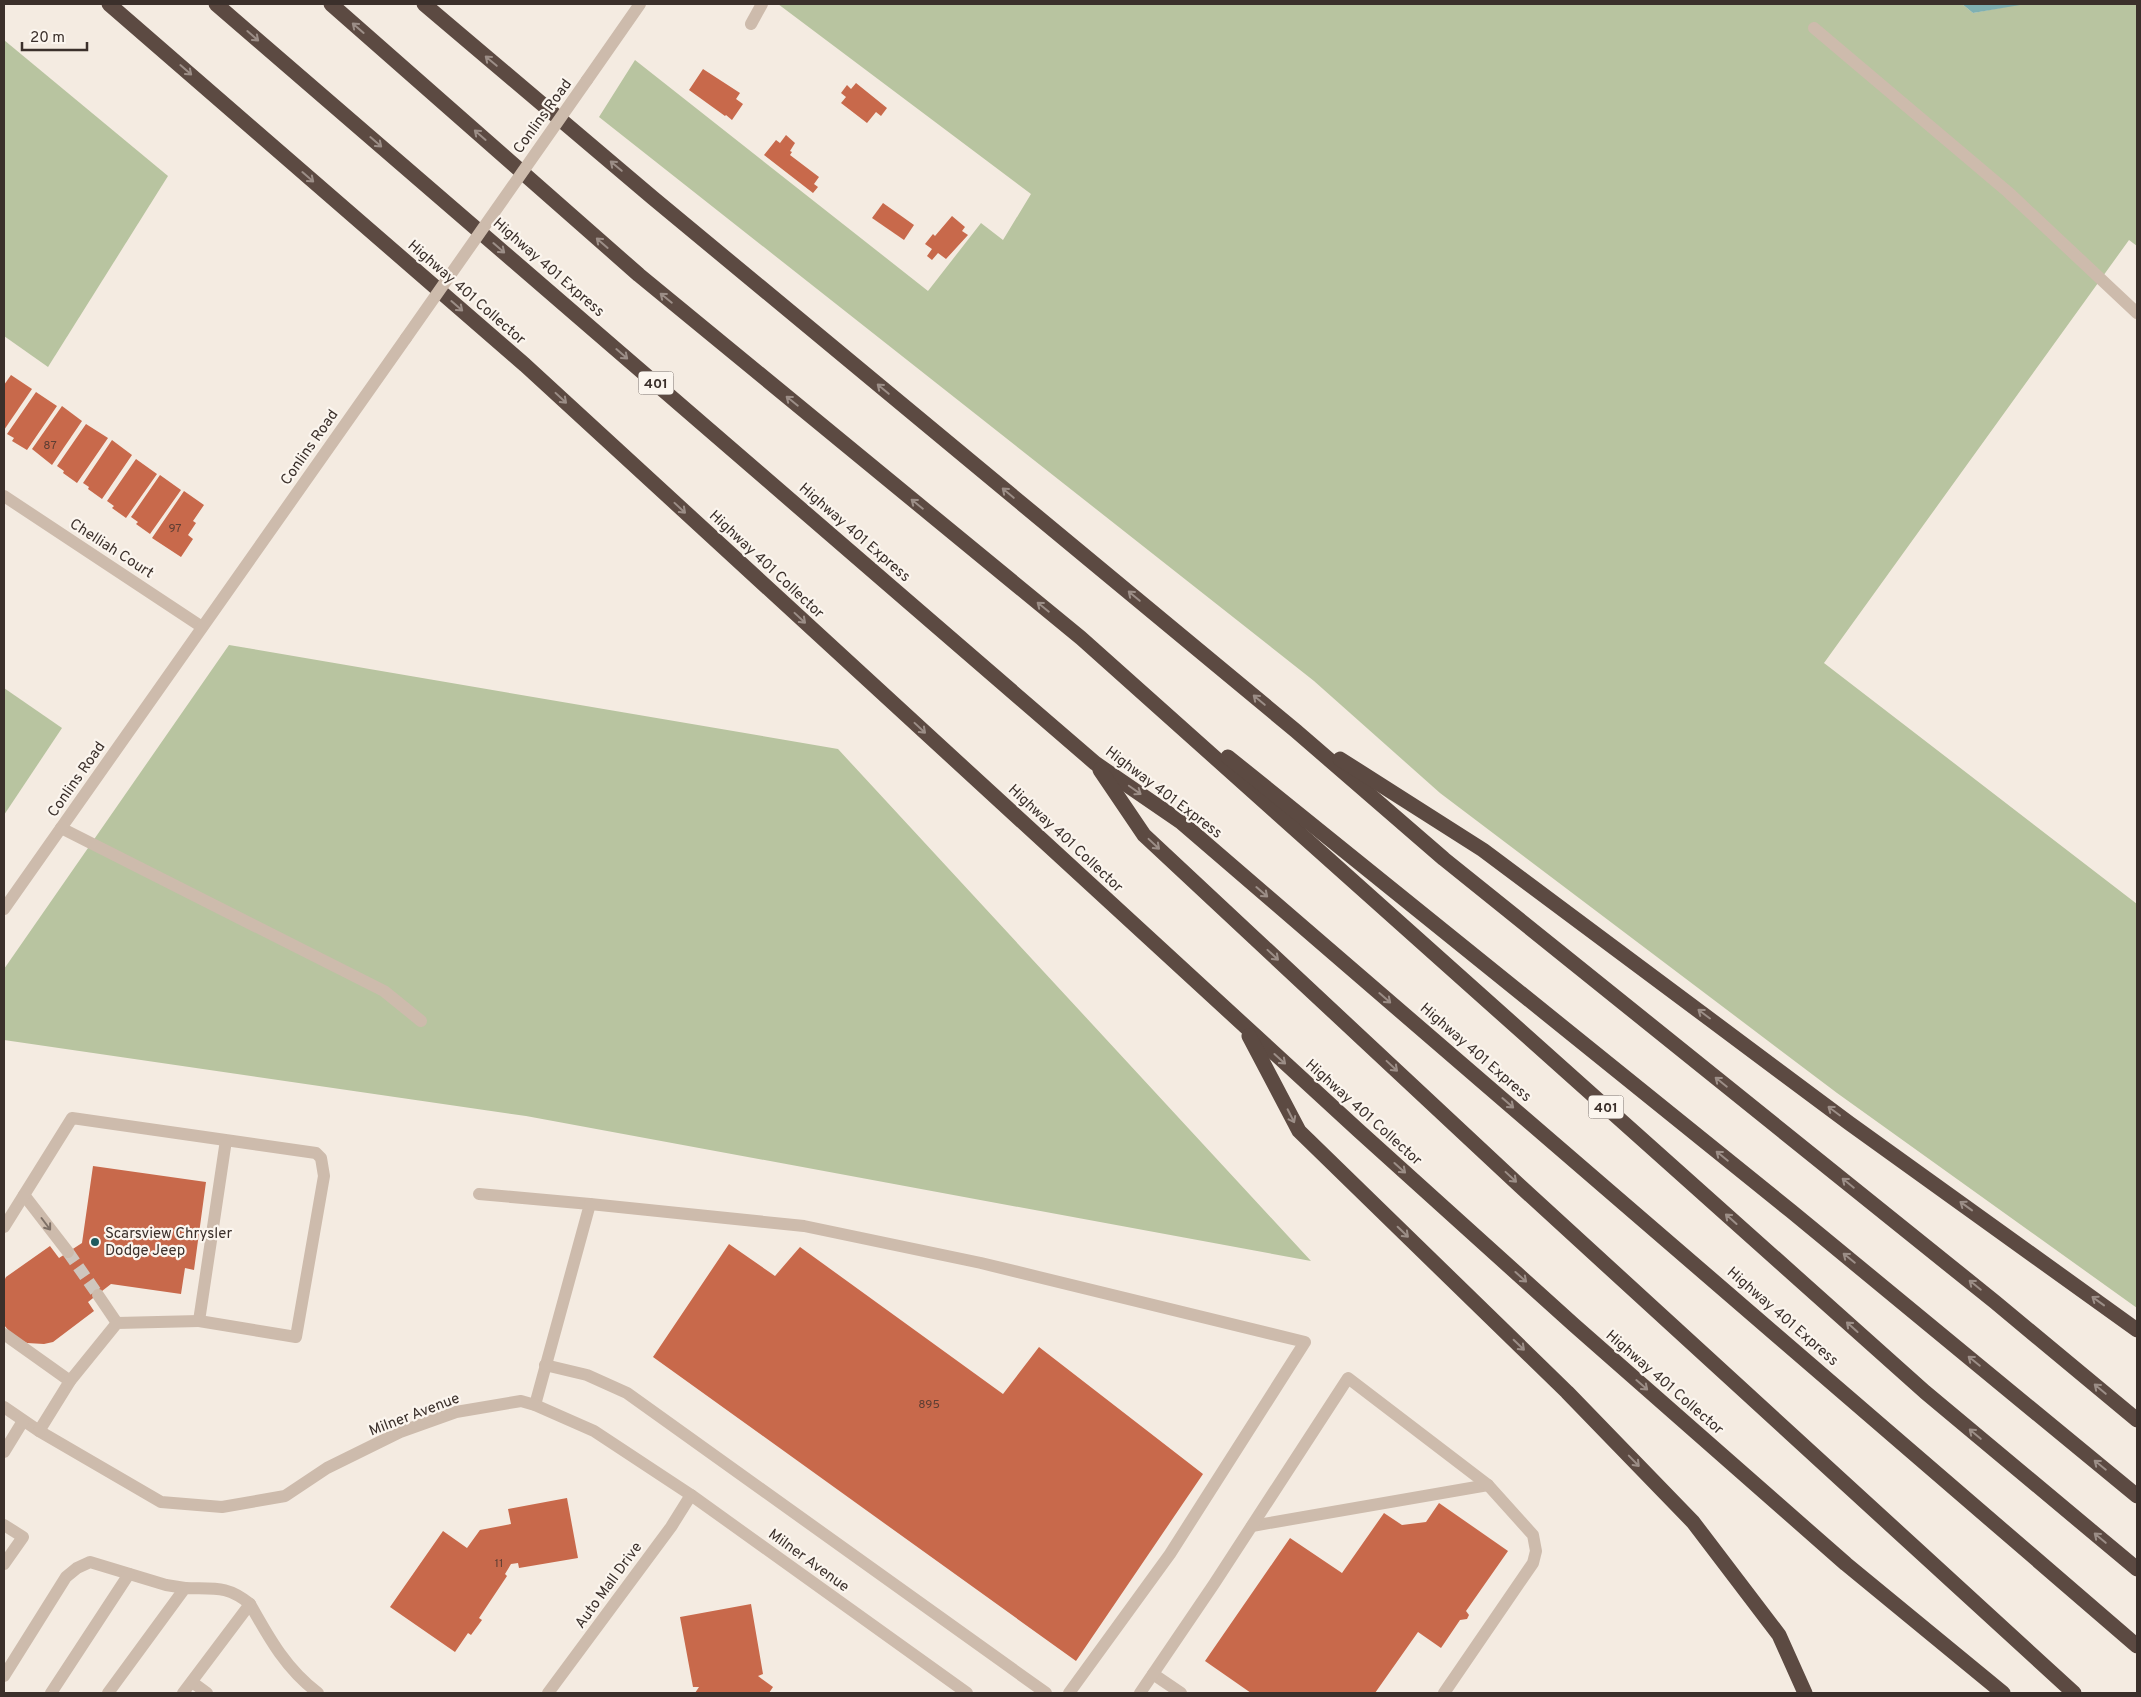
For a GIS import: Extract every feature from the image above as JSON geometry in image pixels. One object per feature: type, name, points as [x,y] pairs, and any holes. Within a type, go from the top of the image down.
[{"type":"highway","name":"Highway 401 Collector","points":[[109,4],[525,365],[1244,1026],[1596,1344],[1846,1564],[2003,1693]]},
{"type":"highway","name":"Highway 401 Express","points":[[216,4],[1095,762],[1181,822],[2137,1646]]},
{"type":"highway","name":"401","points":[[331,4],[639,275],[1080,638],[1925,1392],[2137,1570]]},
{"type":"highway","points":[[424,4],[660,204],[1296,731],[1444,859],[1995,1302],[2137,1420]]},
{"type":"highway","points":[[1080,638],[1791,1211],[2137,1496]]},
{"type":"highway","points":[[1296,731],[1483,850],[1850,1123],[2137,1330]]},
{"type":"highway","points":[[1095,762],[1144,835],[1520,1186],[2074,1693]]},
{"type":"highway","points":[[1244,1026],[1299,1131],[1567,1392],[1693,1522],[1778,1635],[1805,1693]]},
{"type":"street","name":"Conlins Road","points":[[4,909],[640,4]]},
{"type":"street","points":[[751,24],[762,4]]},
{"type":"street","points":[[1814,28],[2008,192],[2137,313]]},
{"type":"street","name":"Chelliah Court","points":[[4,496],[202,627]]},
{"type":"street","points":[[62,828],[384,991],[421,1021]]},
{"type":"street","points":[[4,1227],[72,1118],[316,1153],[321,1158],[324,1176],[296,1337],[198,1321],[117,1323],[70,1381],[39,1431]]},
{"type":"street","points":[[198,1321],[226,1140]]},
{"type":"street","points":[[479,1194],[804,1226],[981,1263],[1305,1342],[1170,1554],[1069,1693]]},
{"type":"street","points":[[24,1195],[68,1252]]},
{"type":"street","points":[[536,1405],[545,1365],[590,1204]]},
{"type":"street","points":[[98,1295],[117,1323]]},
{"type":"street","points":[[4,1334],[70,1381]]},
{"type":"street","points":[[545,1365],[587,1375],[626,1393],[1046,1693]]},
{"type":"street","points":[[1140,1693],[1348,1378],[1488,1485],[1533,1534],[1536,1551],[1533,1563],[1444,1693]]},
{"type":"street","name":"Milner Avenue","points":[[4,1407],[39,1431],[161,1502],[222,1507],[285,1496],[327,1468],[400,1432],[456,1412],[521,1402],[536,1405],[594,1430],[691,1496],[961,1692]]},
{"type":"street","points":[[4,1452],[23,1421]]},
{"type":"street","points":[[1252,1526],[1488,1485]]},
{"type":"street","name":"Auto Mall Drive","points":[[548,1693],[671,1527],[691,1496]]},
{"type":"street","points":[[4,1525],[23,1537],[4,1564]]},
{"type":"street","points":[[4,1676],[66,1577],[90,1562],[106,1565],[166,1585],[226,1590],[237,1593],[250,1604],[285,1662],[301,1681],[318,1693]]},
{"type":"street","points":[[51,1693],[129,1574]]},
{"type":"street","points":[[108,1693],[185,1588]]},
{"type":"street","points":[[183,1693],[250,1604]]},
{"type":"street","points":[[1153,1674],[1181,1693]]},
{"type":"street","points":[[192,1682],[207,1693]]},
{"type":"green space","points":[[778,4],[1962,4],[1973,13],[2020,4],[2137,4],[2137,246],[2129,240],[1824,663],[2137,904],[2137,1308],[1837,1093],[1440,793],[1314,681],[599,117],[635,60],[928,291],[981,223],[1003,240],[1031,194]]},
{"type":"green space","points":[[4,40],[168,176],[48,367],[4,336]]},
{"type":"green space","points":[[229,645],[838,749],[1311,1261],[526,1116],[4,1040],[4,969]]},
{"type":"green space","points":[[4,688],[62,728],[4,815]]},
{"type":"water","points":[[1962,4],[2020,4],[2020,5],[1973,13]]},
{"type":"building","points":[[703,69],[740,93],[736,99],[743,104],[732,120],[689,90]]},
{"type":"building","points":[[856,83],[887,108],[881,116],[876,112],[867,123],[841,103],[846,97],[841,93],[847,85],[851,89]]},
{"type":"building","points":[[786,135],[795,143],[790,151],[792,152],[790,155],[819,177],[814,184],[818,187],[813,193],[764,155],[776,140],[780,143]]},
{"type":"building","points":[[883,203],[914,225],[904,240],[872,218]]},
{"type":"building","points":[[952,216],[965,227],[962,231],[968,235],[946,259],[938,253],[932,260],[927,256],[932,249],[925,244],[933,234],[935,236]]},
{"type":"building","points":[[11,375],[32,389],[4,430],[4,385]]},
{"type":"building","points":[[36,392],[57,406],[27,450],[12,441],[14,438],[7,434]]},
{"type":"building","points":[[62,406],[82,421],[52,465],[32,449]]},
{"type":"building","points":[[86,424],[108,438],[77,483],[57,466]]},
{"type":"building","points":[[112,440],[132,455],[102,499],[83,483]]},
{"type":"building","points":[[136,459],[157,474],[126,518],[112,508],[114,506],[107,501]]},
{"type":"building","points":[[160,475],[181,490],[150,534],[136,524],[138,522],[131,517]]},
{"type":"building","points":[[184,491],[204,505],[193,521],[196,523],[188,535],[193,539],[181,557],[152,538]]},
{"type":"building","points":[[93,1166],[206,1182],[194,1270],[185,1268],[181,1294],[111,1284],[88,1302],[94,1311],[53,1342],[44,1344],[27,1343],[14,1337],[4,1325],[4,1281],[6,1277],[50,1246],[59,1258],[82,1243]]},
{"type":"building","points":[[729,1244],[775,1276],[800,1247],[1003,1394],[1039,1347],[1203,1474],[1076,1661],[653,1357]]},
{"type":"building","points":[[567,1498],[578,1558],[519,1568],[518,1563],[511,1564],[505,1574],[507,1576],[479,1618],[482,1620],[471,1635],[468,1633],[455,1652],[390,1607],[443,1531],[467,1548],[480,1530],[511,1524],[508,1509]]},
{"type":"building","points":[[1439,1503],[1508,1551],[1466,1611],[1469,1615],[1467,1619],[1460,1620],[1441,1648],[1418,1632],[1375,1693],[1251,1693],[1205,1661],[1290,1538],[1342,1573],[1384,1513],[1402,1525],[1426,1522]]},
{"type":"building","points":[[751,1604],[763,1674],[758,1676],[773,1687],[769,1693],[695,1693],[699,1687],[693,1687],[680,1617]]},
{"type":"tunnel","points":[[68,1252],[98,1295]]},
{"type":"place","name":"Scarsview Chrysler Dodge Jeep","points":[[95,1242]]}]
